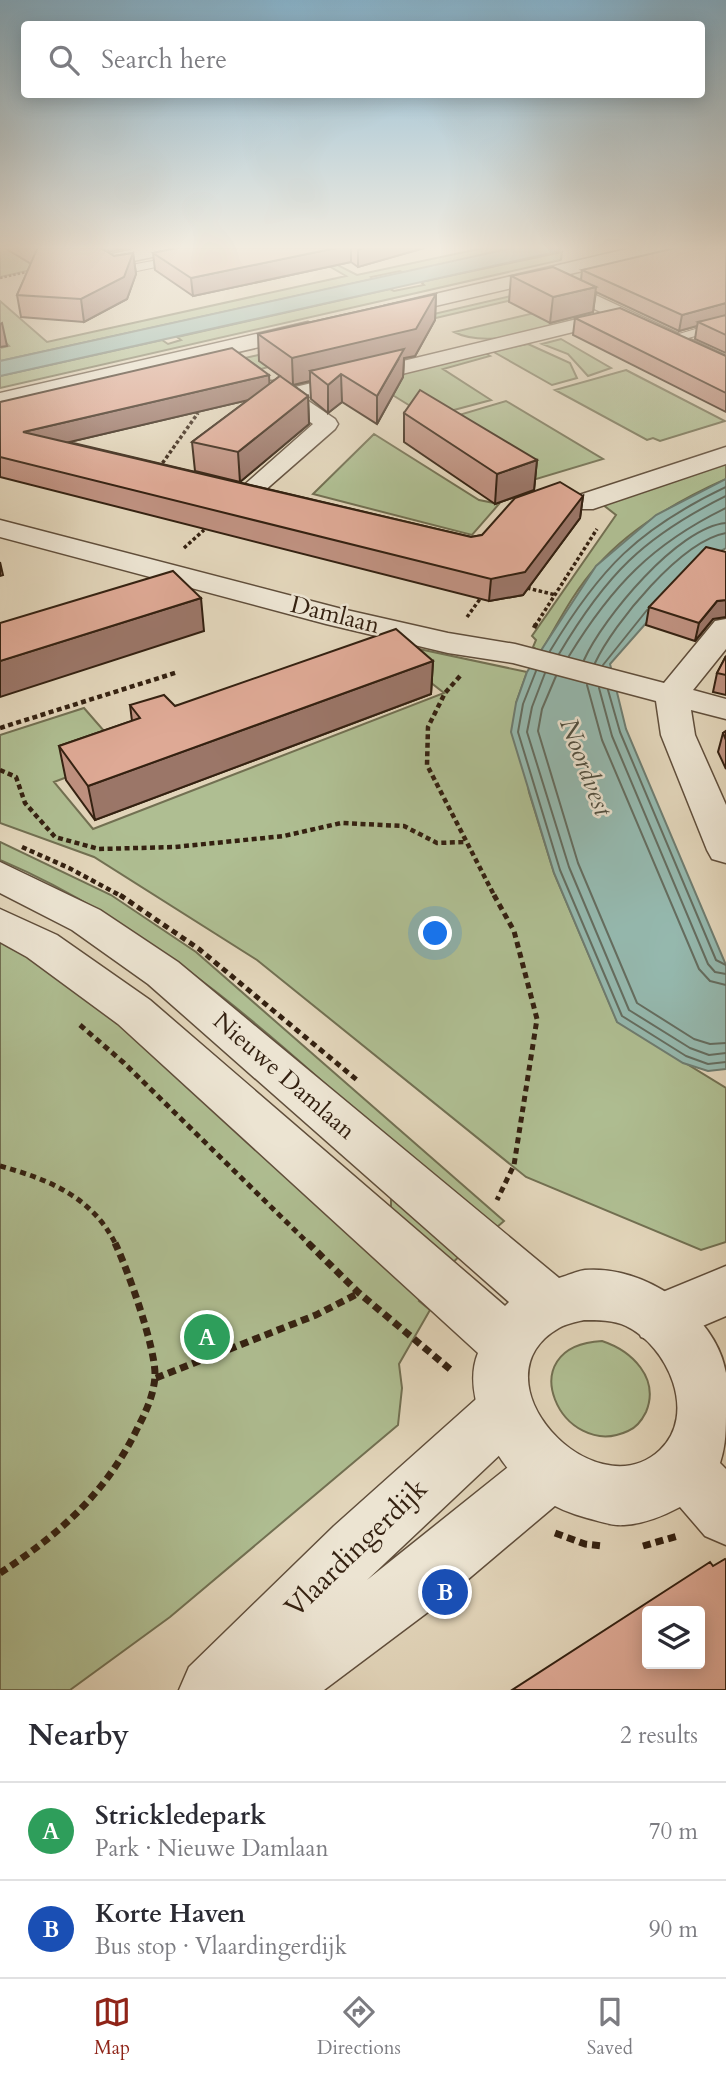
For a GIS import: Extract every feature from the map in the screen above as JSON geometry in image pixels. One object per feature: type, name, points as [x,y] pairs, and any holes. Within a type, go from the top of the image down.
[{"type":"street","points":[[0,400],[316,327]]},
{"type":"street","points":[[286,396],[570,327]]},
{"type":"street","points":[[644,327],[726,365]]},
{"type":"street","points":[[224,348],[327,425],[246,494]]},
{"type":"street","points":[[571,497],[726,455]]},
{"type":"street","points":[[157,472],[273,500]]},
{"type":"street","name":"Damlaan","points":[[0,528],[337,617],[500,652],[726,709]]},
{"type":"street","points":[[726,628],[672,695],[678,735],[726,850]]},
{"type":"street","name":"Nieuwe Damlaan","points":[[0,876],[86,920],[163,973],[549,1303]]},
{"type":"street","points":[[0,924],[42,946],[134,1012],[508,1344]]},
{"type":"street","points":[[660,1319],[726,1290]]},
{"type":"street","points":[[709,1412],[657,1488],[621,1496],[571,1486],[548,1473],[522,1445],[504,1412],[500,1386],[508,1344],[520,1325],[549,1303],[584,1295],[606,1296],[626,1301],[660,1319],[677,1335],[709,1412],[726,1515]]},
{"type":"street","name":"Vlaardingerdijk","points":[[212,1690],[439,1468],[504,1412]]},
{"type":"street","name":"Vlaardingerdijk","points":[[270,1690],[418,1581],[548,1473]]},
{"type":"lane","points":[[669,339],[715,327]]},
{"type":"path","points":[[157,472],[202,407]]},
{"type":"path","points":[[497,1200],[514,1165],[537,1019],[514,930],[464,842],[427,765],[428,727],[445,693],[500,652],[556,595],[605,517],[571,497]]},
{"type":"path","points":[[527,589],[556,595]]},
{"type":"path","points":[[0,728],[178,672]]},
{"type":"path","points":[[0,770],[16,777],[25,803],[55,837],[99,849],[188,846],[284,836],[341,823],[404,826],[437,844],[464,842]]},
{"type":"path","points":[[71,1017],[124,1063],[359,1293],[451,1370]]},
{"type":"path","points":[[0,1166],[23,1170],[73,1193],[101,1218],[131,1272],[156,1378],[141,1420],[117,1469],[86,1509],[52,1540],[0,1573]]},
{"type":"path","points":[[156,1378],[316,1315],[359,1293]]},
{"type":"green space","points":[[0,327],[30,327],[47,342],[116,327],[155,327],[0,361],[0,348],[9,346],[0,337]]},
{"type":"green space","points":[[222,327],[268,327],[0,388],[0,376],[162,340],[168,344],[181,340],[177,337]]},
{"type":"green space","points":[[379,327],[398,327],[262,359],[272,366],[261,369],[245,358]]},
{"type":"green space","points":[[476,327],[555,327],[521,335],[485,339],[454,332]]},
{"type":"green space","points":[[561,339],[611,368],[588,376],[568,354],[542,344]]},
{"type":"green space","points":[[528,344],[570,363],[577,378],[552,385],[492,351]]},
{"type":"green space","points":[[485,353],[490,356],[443,369],[491,400],[428,417],[370,381]]},
{"type":"green space","points":[[626,370],[725,421],[660,441],[653,438],[647,440],[555,390]]},
{"type":"green space","points":[[506,401],[603,459],[523,483],[432,423]]},
{"type":"green space","points":[[374,434],[479,500],[499,504],[472,535],[313,494]]},
{"type":"green space","points":[[726,464],[726,479],[657,516],[610,552],[581,586],[541,652],[533,647],[536,640],[532,636],[616,515],[602,504]]},
{"type":"green space","points":[[419,649],[527,672],[516,703],[529,792],[554,873],[617,1021],[726,1088],[726,1242],[701,1250],[526,1177],[257,960],[94,857],[0,823],[0,735],[84,708],[125,755],[54,782],[93,829],[444,693],[402,660]]},
{"type":"green space","points":[[0,842],[111,895],[196,952],[504,1221],[489,1234],[259,1026],[134,933],[69,893],[0,860]]},
{"type":"green space","points":[[0,934],[51,965],[427,1293],[419,1301],[430,1310],[399,1364],[402,1388],[398,1425],[170,1617],[70,1690],[0,1690]]},
{"type":"green space","points":[[399,1193],[465,1251],[446,1269],[391,1222],[391,1200]]},
{"type":"green space","points":[[602,1341],[633,1359],[646,1377],[649,1388],[646,1412],[634,1428],[604,1436],[583,1431],[566,1417],[555,1400],[552,1380],[557,1362],[573,1348]]},
{"type":"water","points":[[155,327],[220,327],[0,376],[0,361]]},
{"type":"water","name":"Noordvest","points":[[726,479],[726,548],[699,563],[610,664],[626,729],[726,965],[726,1069],[708,1071],[683,1063],[617,1022],[554,873],[511,732],[516,703],[527,672],[596,566],[656,515]]},
{"type":"building","points":[[290,327],[417,327],[292,358],[258,334]]},
{"type":"building","points":[[593,327],[662,327],[726,356],[726,393]]},
{"type":"building","points":[[708,327],[726,327],[726,335]]},
{"type":"building","points":[[232,348],[269,375],[23,432],[471,537],[482,535],[515,498],[560,482],[583,496],[525,572],[491,579],[0,457],[0,402]]},
{"type":"building","points":[[404,349],[377,396],[341,374],[328,385],[310,371]]},
{"type":"building","points":[[280,376],[308,396],[238,452],[192,442]]},
{"type":"building","points":[[420,390],[537,460],[497,474],[404,413]]},
{"type":"building","points":[[706,547],[726,552],[726,600],[717,601],[699,623],[649,607]]},
{"type":"building","points":[[173,571],[201,598],[0,661],[0,623]]},
{"type":"building","points":[[396,629],[433,661],[88,786],[59,746],[140,718],[130,705],[164,695],[175,706]]},
{"type":"building","points":[[726,656],[726,675],[717,673]]},
{"type":"building","points":[[726,1560],[726,1690],[512,1690],[710,1562],[713,1566]]},
{"type":"place","name":"Strickledepark","points":[[207,1337]]},
{"type":"place","name":"Korte Haven","points":[[445,1592]]}]
